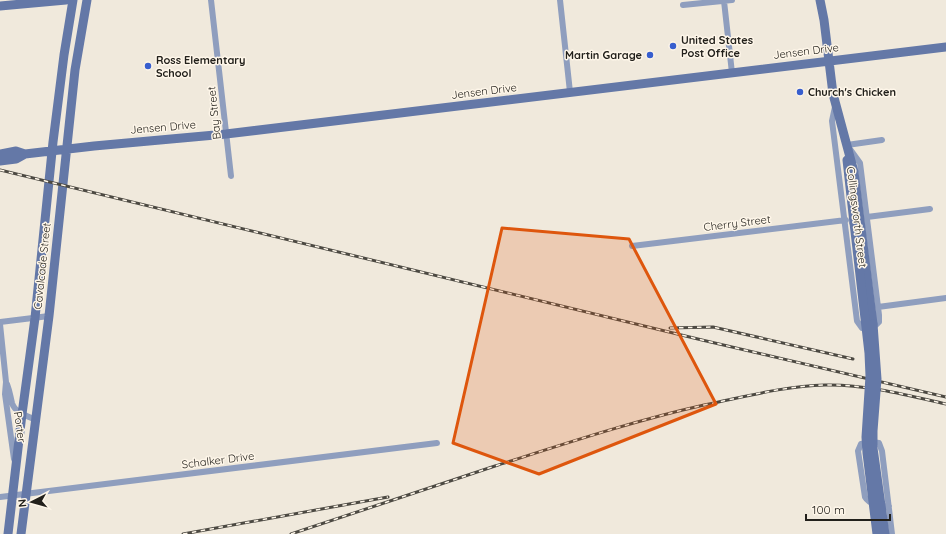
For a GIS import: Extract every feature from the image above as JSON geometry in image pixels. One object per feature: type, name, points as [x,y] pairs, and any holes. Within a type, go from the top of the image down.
[{"type":"main road","points":[[0,6],[66,0]]},
{"type":"main road","name":"Cavalcade Street","points":[[8,534],[22,414],[36,318],[52,151],[73,0]]},
{"type":"main road","name":"Cavalcade Street","points":[[21,534],[49,316],[75,70],[87,0]]},
{"type":"main road","name":"Collingsworth Street","points":[[820,0],[835,103],[846,145],[848,173],[857,220],[877,359],[873,431],[885,534]]},
{"type":"main road","name":"Jensen Drive","points":[[0,161],[16,159],[25,154],[66,149],[226,134],[946,46]]},
{"type":"main road","points":[[63,69],[75,70]]},
{"type":"main road","name":"Jensen Drive","points":[[0,154],[16,151],[25,154]]},
{"type":"main road","name":"Collingsworth Street","points":[[857,220],[870,376],[866,442],[877,534]]},
{"type":"street","name":"Bay Street","points":[[211,0],[231,176]]},
{"type":"street","points":[[560,0],[570,92]]},
{"type":"street","points":[[683,5],[732,0]]},
{"type":"street","points":[[724,1],[732,73]]},
{"type":"street","name":"Collingsworth Street","points":[[835,103],[832,121],[857,220],[878,307],[878,324],[863,328],[860,327],[857,318],[857,220],[860,163],[846,145]]},
{"type":"street","points":[[846,145],[882,140]]},
{"type":"street","name":"Cherry Street","points":[[632,246],[857,220],[930,209]]},
{"type":"street","points":[[878,307],[946,298]]},
{"type":"street","points":[[0,323],[49,316]]},
{"type":"street","name":"Porter","points":[[0,323],[6,382],[5,394],[15,474]]},
{"type":"street","name":"Porter","points":[[6,382],[15,408],[22,414],[36,420]]},
{"type":"street","points":[[889,506],[869,502],[865,498],[858,451],[860,444],[875,442],[879,443],[881,446],[889,506],[892,534]]},
{"type":"street","name":"Schalker Drive","points":[[0,497],[438,443]]},
{"type":"highlighted area","points":[[502,228],[629,239],[716,404],[539,474],[453,443]]},
{"type":"railway","points":[[0,170],[702,340],[946,397]]},
{"type":"railway","points":[[670,328],[713,327],[853,359]]},
{"type":"railway","points":[[291,534],[599,433],[677,411],[764,392],[794,387],[840,385],[871,388],[946,404]]},
{"type":"railway","points":[[183,534],[388,497]]},
{"type":"place","name":"United States Post Office","points":[[673,46]]},
{"type":"place","name":"Martin Garage","points":[[650,55]]},
{"type":"place","name":"Ross Elementary School","points":[[148,66]]},
{"type":"place","name":"Church's Chicken","points":[[800,92]]}]
